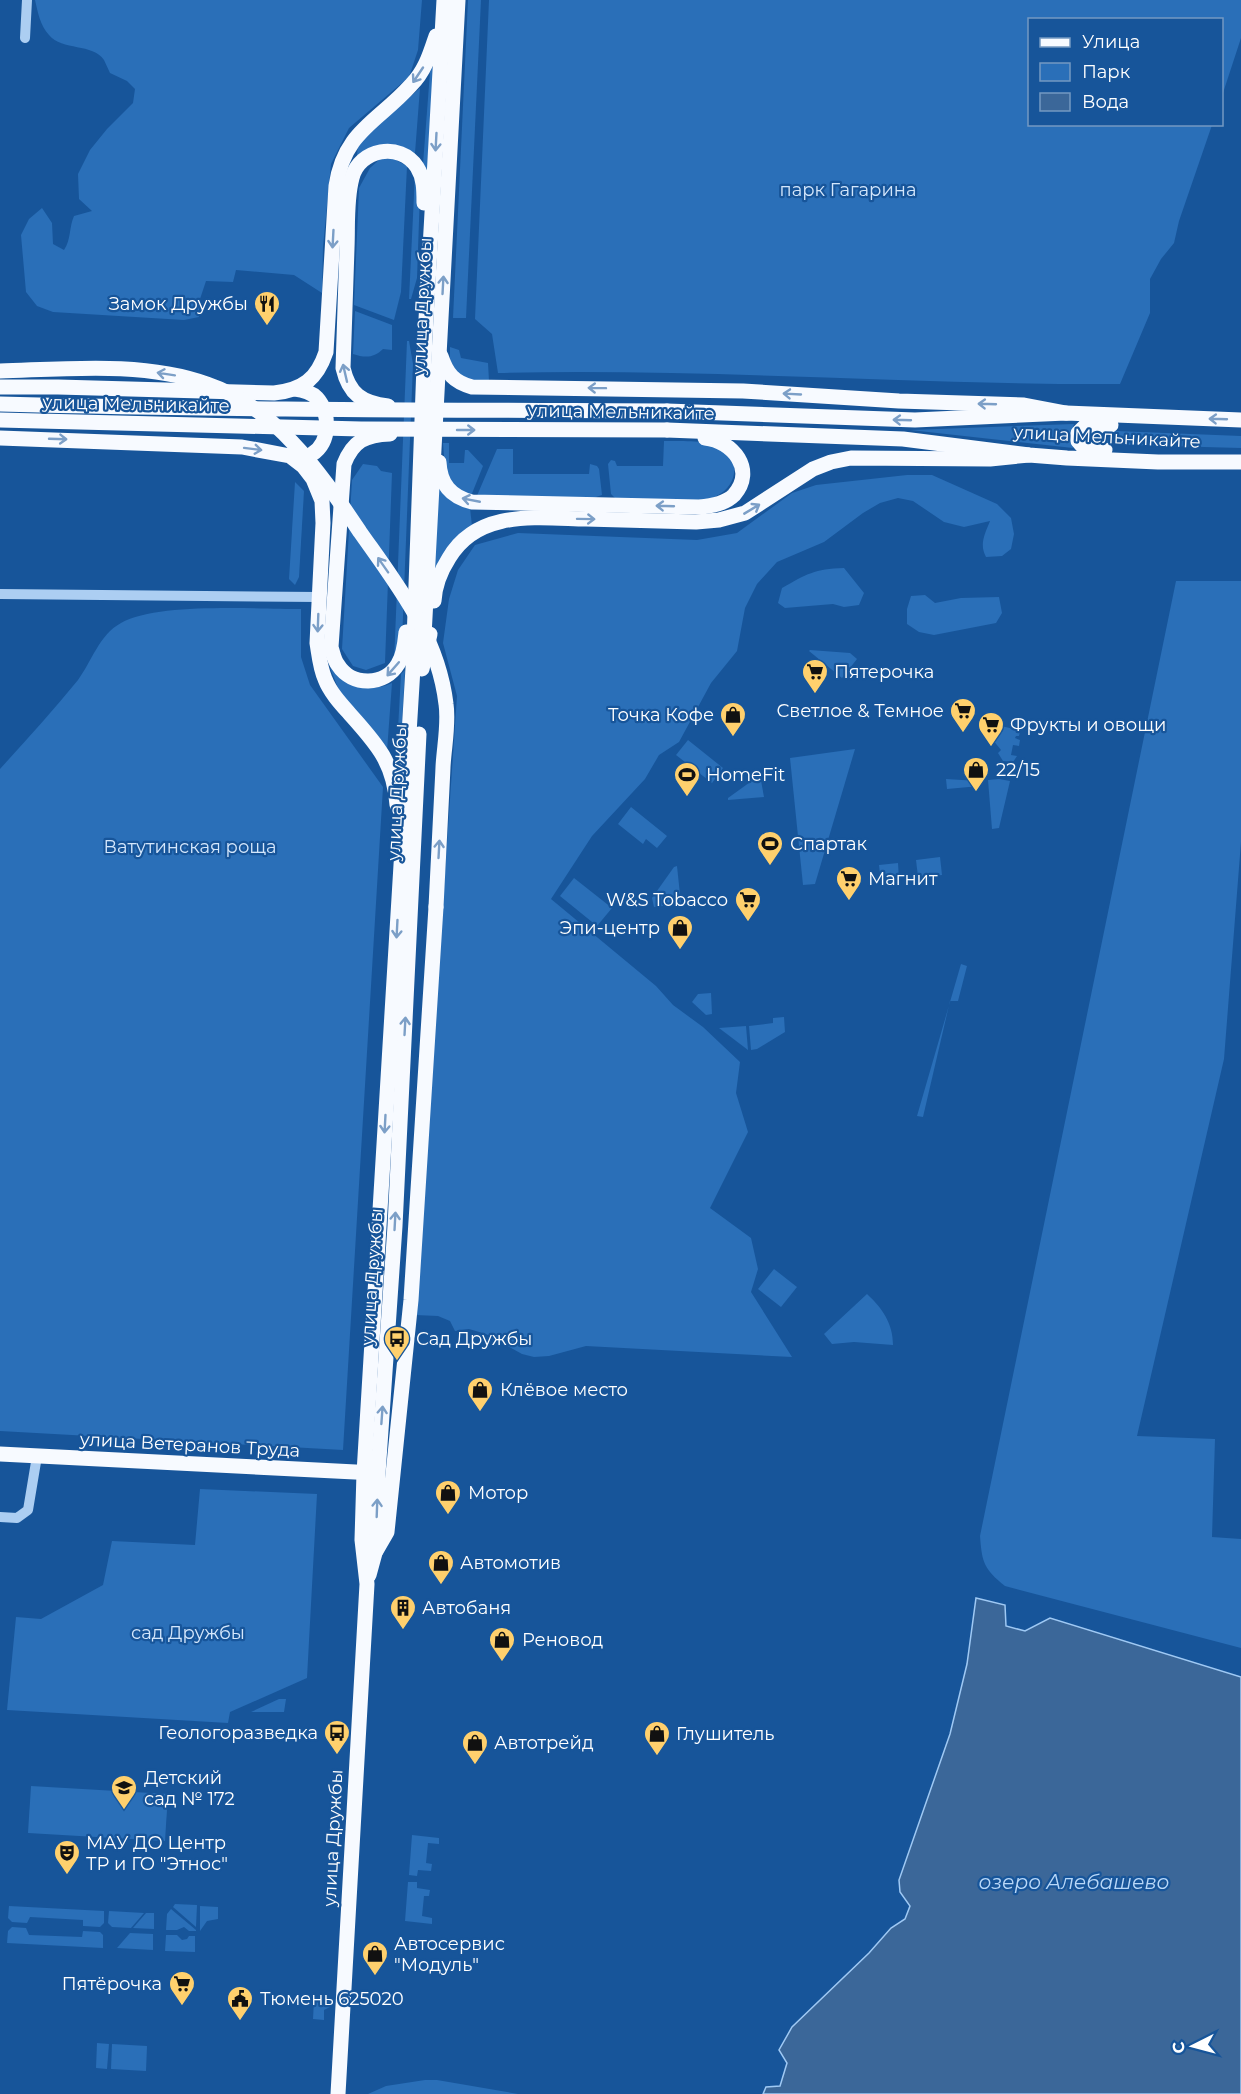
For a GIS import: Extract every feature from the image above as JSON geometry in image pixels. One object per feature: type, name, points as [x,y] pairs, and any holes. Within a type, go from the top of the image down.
[{"type":"main road","name":"улица Дружбы","points":[[367,1584],[375,1553],[371,1473],[400,871],[413,668],[441,0]]},
{"type":"main road","points":[[0,387],[274,393],[295,389],[315,376],[326,352],[336,186],[342,160],[356,137],[412,85],[422,70],[436,36],[441,0]]},
{"type":"main road","name":"улица Дружбы","points":[[338,2094],[367,1584],[362,1540],[371,1473],[395,1226],[458,0]]},
{"type":"main road","points":[[408,410],[375,404],[360,397],[346,381],[343,368],[349,199],[352,178],[363,160],[372,154],[387,151],[402,154],[417,168],[423,185],[430,250]]},
{"type":"main road","points":[[440,351],[450,376],[461,384],[472,387],[743,391],[899,401],[1024,405],[1066,413]]},
{"type":"main road","points":[[0,371],[108,369],[151,371],[208,384],[236,397],[264,416],[292,442],[344,508],[406,598],[430,642],[438,663],[447,706],[411,1300],[387,1532],[375,1553]]},
{"type":"main road","points":[[0,438],[242,447],[304,457],[312,454],[321,444],[327,425],[318,399],[311,393],[295,389]]},
{"type":"main road","name":"улица Мельникайте","points":[[0,404],[180,409],[667,411],[915,420],[1066,413],[1241,420]]},
{"type":"main road","points":[[1167,417],[1146,424],[1085,426],[1078,432],[1078,441],[1085,449],[1170,454],[1207,462]]},
{"type":"main road","name":"улица Мельникайте","points":[[0,420],[408,429],[667,430],[903,439],[1029,455],[1158,462],[1241,462]]},
{"type":"main road","points":[[435,423],[439,439],[439,467],[442,481],[451,493],[472,502],[699,507],[723,502],[733,496],[743,473],[741,463],[730,447],[716,440],[687,437],[667,430]]},
{"type":"main road","points":[[408,429],[375,434],[354,445],[348,452],[342,478],[331,635],[334,658],[338,666],[352,678],[371,681],[387,676],[399,664],[416,572]]},
{"type":"main road","points":[[422,669],[440,573],[454,550],[466,537],[490,524],[528,518],[696,522],[719,520],[745,513],[813,469],[841,460],[876,457],[990,459],[1029,455]]},
{"type":"main road","points":[[290,456],[303,466],[313,479],[322,501],[317,643],[325,680],[336,698],[379,747],[393,776],[400,871]]},
{"type":"main road","name":"улица Ветеранов Труда","points":[[0,1454],[394,1474]]},
{"type":"street","points":[[25,38],[27,0]]},
{"type":"street","points":[[0,594],[319,597]]},
{"type":"street","points":[[0,1517],[17,1518],[28,1510],[37,1456]]},
{"type":"green space","points":[[35,0],[422,0],[418,50],[409,77],[349,128],[331,164],[323,247],[322,293],[294,275],[236,270],[233,282],[206,281],[199,302],[199,317],[184,320],[53,312],[37,306],[26,292],[21,235],[29,219],[42,208],[52,223],[53,244],[64,250],[74,216],[92,211],[79,199],[78,174],[90,150],[133,103],[135,89],[127,81],[110,73],[104,60],[93,51],[62,43],[49,35],[41,23]]},
{"type":"green space","points":[[468,0],[481,0],[466,318],[453,318]]},
{"type":"green space","name":"парк Гагарина","points":[[489,0],[1241,0],[1241,38],[1223,93],[1223,18],[1028,18],[1028,126],[1212,126],[1179,221],[1174,243],[1161,259],[1150,279],[1150,313],[1120,384],[1042,384],[653,373],[498,373],[492,334],[475,319]]},
{"type":"green space","points":[[434,65],[427,169],[423,164],[430,72]]},
{"type":"green space","points":[[420,88],[415,153],[403,147],[357,156],[358,143]]},
{"type":"green space","points":[[380,159],[394,159],[407,166],[401,292],[394,320],[354,305],[359,188],[370,168]]},
{"type":"green space","points":[[415,174],[420,193],[417,278],[411,299],[409,299]]},
{"type":"green space","points":[[355,311],[392,325],[392,350],[383,349],[369,356],[353,354]]},
{"type":"green space","points":[[407,341],[409,341],[413,364],[402,641],[394,663]]},
{"type":"green space","points":[[450,347],[459,350],[461,358],[488,363],[489,381],[477,381],[459,376],[450,360]]},
{"type":"green space","points":[[1074,424],[1070,436],[1073,448],[910,430]]},
{"type":"green space","points":[[1091,430],[1241,436],[1241,448],[1092,444],[1085,439],[1085,435]]},
{"type":"green space","points":[[664,441],[703,442],[723,448],[733,462],[733,478],[730,485],[717,496],[697,501],[616,499],[611,494],[608,464],[611,460],[615,461],[617,466],[663,466]]},
{"type":"green space","points":[[443,443],[449,443],[449,463],[464,463],[465,450],[468,450],[483,466],[471,496],[451,481],[446,468]]},
{"type":"green space","points":[[497,449],[513,449],[513,474],[589,474],[590,464],[597,466],[602,495],[593,498],[476,498]]},
{"type":"green space","points":[[363,464],[377,466],[381,471],[392,473],[385,663],[366,670],[353,666],[342,649],[352,480]]},
{"type":"green space","points":[[907,475],[932,475],[997,504],[1011,518],[1014,534],[1011,549],[1002,556],[986,557],[983,543],[990,521],[964,527],[944,522],[913,501],[898,498],[880,503],[863,513],[824,542],[777,562],[757,584],[745,608],[737,651],[711,683],[679,742],[659,755],[645,779],[592,836],[551,899],[656,986],[673,1005],[703,1027],[740,1062],[736,1093],[748,1132],[710,1208],[751,1238],[758,1269],[751,1292],[792,1357],[586,1346],[549,1356],[534,1357],[522,1354],[486,1334],[469,1329],[455,1331],[450,1321],[438,1316],[415,1315],[457,696],[443,643],[449,599],[458,570],[475,545],[518,533],[697,540],[737,533],[792,493],[816,485]]},
{"type":"green space","points":[[295,482],[304,491],[299,577],[295,585],[289,579]]},
{"type":"green space","points":[[438,483],[470,508],[472,526],[434,574]]},
{"type":"green space","points":[[844,568],[864,593],[859,605],[844,607],[833,604],[785,608],[778,603],[782,588],[798,579],[818,571]]},
{"type":"green space","points":[[1176,581],[1241,581],[1241,842],[1224,1059],[1137,1436],[1215,1439],[1212,1537],[1241,1539],[1241,1648],[1005,1586],[985,1565],[980,1536]]},
{"type":"green space","points":[[925,595],[935,603],[961,598],[999,597],[1002,613],[996,623],[934,635],[919,632],[907,624],[907,609],[911,596]]},
{"type":"green space","name":"Ватутинская роща","points":[[182,609],[301,609],[301,657],[310,685],[383,787],[343,1450],[0,1431],[0,769],[78,680],[107,634],[121,623],[137,616]]},
{"type":"green space","points":[[810,650],[850,653],[857,659],[842,678]]},
{"type":"green space","points":[[330,668],[351,683],[366,688],[392,683],[387,751],[341,695]]},
{"type":"green space","points":[[405,670],[399,774],[396,766],[401,674]]},
{"type":"green space","points":[[1017,719],[1022,721],[1019,736],[1015,738],[1020,740],[1019,746],[1013,745],[1011,755],[1017,756],[1013,762],[1003,761],[998,753],[1001,750],[984,729],[991,720],[1001,726],[1014,729]]},
{"type":"green space","points":[[688,740],[723,768],[712,783],[676,755]]},
{"type":"green space","points":[[855,749],[815,884],[803,885],[790,758]]},
{"type":"green space","points":[[760,775],[764,797],[728,800],[728,798]]},
{"type":"green space","points":[[946,779],[978,781],[980,786],[947,789]]},
{"type":"green space","points":[[988,780],[1010,781],[999,828],[992,829]]},
{"type":"green space","points":[[631,807],[667,836],[657,848],[646,839],[643,844],[618,824]]},
{"type":"green space","points":[[940,857],[942,875],[918,877],[916,860]]},
{"type":"green space","points":[[898,863],[899,880],[881,882],[879,865]]},
{"type":"green space","points":[[677,866],[681,904],[654,907],[652,898]]},
{"type":"green space","points":[[574,878],[612,908],[597,926],[560,896]]},
{"type":"green space","points":[[961,964],[967,966],[958,1001],[950,1001]]},
{"type":"green space","points":[[711,993],[712,1014],[706,1015],[692,1002],[698,994]]},
{"type":"green space","points":[[949,1006],[923,1117],[917,1116]]},
{"type":"green space","points":[[784,1017],[785,1032],[757,1049],[751,1050],[749,1026],[773,1023],[773,1018]]},
{"type":"green space","points":[[746,1026],[748,1050],[719,1028]]},
{"type":"green space","points":[[774,1269],[797,1287],[781,1307],[758,1289]]},
{"type":"green space","points":[[867,1294],[886,1316],[893,1345],[854,1342],[832,1344],[824,1334]]},
{"type":"green space","name":"сад Дружбы","points":[[200,1489],[317,1494],[307,1678],[230,1712],[228,1723],[7,1710],[16,1617],[41,1619],[103,1585],[112,1541],[195,1545]]},
{"type":"green space","points":[[279,1699],[286,1699],[284,1712],[251,1712]]},
{"type":"green space","points":[[31,1786],[168,1794],[165,1841],[28,1833]]},
{"type":"green space","points":[[412,1835],[439,1838],[439,1844],[428,1843],[426,1863],[432,1864],[431,1871],[418,1870],[417,1876],[409,1875]]},
{"type":"green space","points":[[408,1882],[417,1882],[417,1888],[430,1890],[429,1896],[424,1896],[422,1916],[432,1918],[432,1924],[405,1921]]},
{"type":"green space","points":[[175,1904],[197,1905],[196,1927],[173,1907]]},
{"type":"green space","points":[[9,1906],[104,1911],[104,1923],[100,1927],[83,1926],[83,1920],[30,1917],[27,1923],[12,1922],[8,1918]]},
{"type":"green space","points":[[200,1906],[218,1907],[218,1919],[207,1921],[200,1931]]},
{"type":"green space","points":[[171,1909],[196,1931],[189,1931],[184,1927],[177,1930],[166,1930],[167,1914]]},
{"type":"green space","points":[[109,1911],[144,1913],[131,1928],[112,1927],[108,1923]]},
{"type":"green space","points":[[146,1913],[154,1913],[154,1929],[133,1928]]},
{"type":"green space","points":[[12,1927],[26,1928],[29,1935],[82,1937],[83,1931],[100,1932],[103,1935],[103,1948],[7,1943],[8,1931]]},
{"type":"green space","points":[[130,1933],[153,1934],[153,1950],[117,1948]]},
{"type":"green space","points":[[166,1935],[177,1935],[182,1940],[195,1936],[195,1952],[165,1951]]},
{"type":"green space","points":[[314,2000],[331,2002],[330,2007],[324,2010],[324,2020],[313,2019]]},
{"type":"green space","points":[[97,2043],[109,2044],[107,2069],[96,2068]]},
{"type":"green space","points":[[112,2044],[147,2046],[146,2071],[111,2069]]},
{"type":"green space","points":[[425,2080],[518,2094],[368,2094],[386,2086]]},
{"type":"water","name":"озеро Алебашево","points":[[976,1598],[1005,1605],[1006,1626],[1025,1631],[1050,1618],[1241,1677],[1241,2094],[763,2094],[766,2087],[780,2086],[787,2063],[779,2050],[792,2027],[869,1953],[891,1928],[905,1919],[910,1906],[900,1892],[899,1880],[950,1734],[967,1664]]},
{"type":"place","name":"Замок Дружбы","points":[[267,327]]},
{"type":"place","name":"Пятерочка","points":[[815,695]]},
{"type":"place","name":"Светлое & Темное","points":[[963,734]]},
{"type":"place","name":"Точка Кофе","points":[[733,738]]},
{"type":"place","name":"Фрукты и овощи","points":[[991,748]]},
{"type":"place","name":"22/15","points":[[976,793]]},
{"type":"place","name":"HomeFit","points":[[687,798]]},
{"type":"place","name":"Спартак","points":[[770,867]]},
{"type":"place","name":"Магнит","points":[[849,902]]},
{"type":"place","name":"W&S Tobacco","points":[[748,923]]},
{"type":"place","name":"Эпи-центр","points":[[680,951]]},
{"type":"place","name":"Сад Дружбы","points":[[397,1362]]},
{"type":"place","name":"Клёвое место","points":[[480,1413]]},
{"type":"place","name":"Мотор","points":[[448,1516]]},
{"type":"place","name":"Автомотив","points":[[441,1586]]},
{"type":"place","name":"Автобаня","points":[[403,1631]]},
{"type":"place","name":"Реновод","points":[[502,1663]]},
{"type":"place","name":"Геологоразведка","points":[[337,1756]]},
{"type":"place","name":"Глушитель","points":[[657,1757]]},
{"type":"place","name":"Автотрейд","points":[[475,1766]]},
{"type":"place","name":"Детский сад № 172","points":[[124,1811]]},
{"type":"place","name":"МАУ ДО Центр ТР и ГО \"Этнос\"","points":[[67,1876]]},
{"type":"place","name":"Автосервис \"Модуль\"","points":[[375,1977]]},
{"type":"place","name":"Пятёрочка","points":[[182,2007]]},
{"type":"place","name":"Тюмень 625020","points":[[240,2022]]}]
